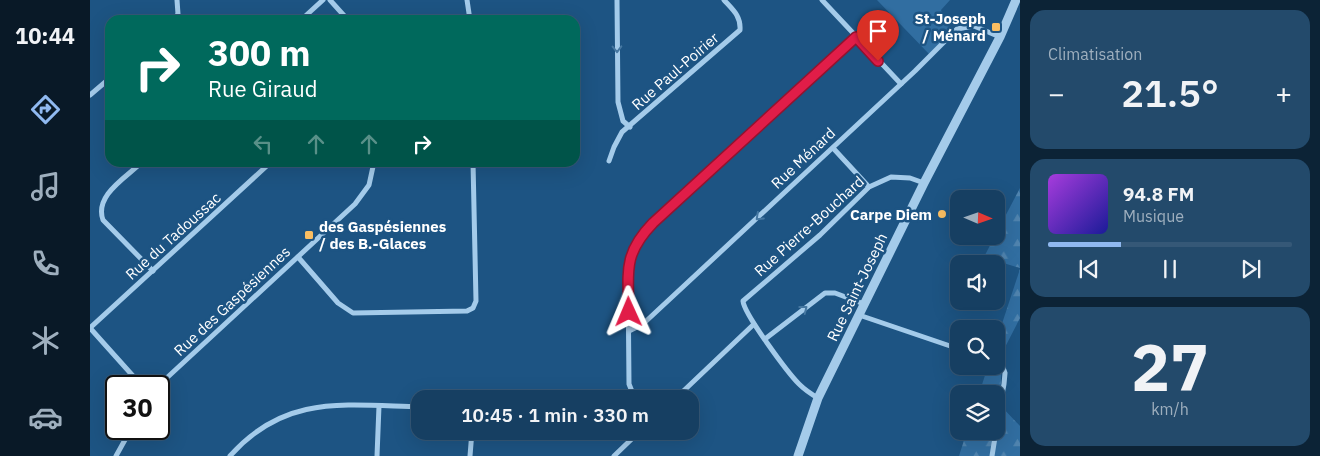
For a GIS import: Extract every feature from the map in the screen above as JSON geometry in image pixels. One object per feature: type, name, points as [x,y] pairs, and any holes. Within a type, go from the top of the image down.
[{"type":"street","points":[[177,0],[177,15]]},
{"type":"street","points":[[306,15],[323,0]]},
{"type":"street","points":[[330,0],[344,15]]},
{"type":"street","points":[[467,0],[469,15]]},
{"type":"street","points":[[617,0],[618,102],[624,121],[630,126]]},
{"type":"street","name":"Rue Paul-Poirier","points":[[609,162],[618,138],[740,30],[738,15],[724,0]]},
{"type":"street","points":[[822,0],[901,84]]},
{"type":"street","name":"Rue Saint-Joseph","points":[[798,456],[818,398],[924,183],[1000,37],[1016,0]]},
{"type":"street","name":"Rue Ménard","points":[[629,331],[643,324],[833,148],[957,29],[974,26],[1000,37]]},
{"type":"street","points":[[632,390],[630,384],[629,268],[637,241],[653,223],[856,37]]},
{"type":"street","points":[[90,95],[105,82]]},
{"type":"street","points":[[833,148],[869,187]]},
{"type":"street","points":[[137,167],[105,197],[100,213],[103,220],[153,271]]},
{"type":"street","name":"Rue du Tadoussac","points":[[90,328],[266,167]]},
{"type":"street","name":"Rue des Gaspésiennes","points":[[170,375],[355,204],[369,185],[373,167]]},
{"type":"street","points":[[298,257],[338,304],[353,313],[467,312],[473,308],[476,301],[473,167]]},
{"type":"street","name":"Rue Pierre-Bouchard","points":[[754,324],[743,301],[820,235],[869,187],[891,177],[910,178],[924,183]]},
{"type":"street","points":[[765,339],[825,293],[835,293],[864,304]]},
{"type":"street","points":[[859,315],[950,346]]},
{"type":"street","points":[[684,390],[754,324],[799,384],[818,398]]},
{"type":"street","points":[[90,328],[132,375]]},
{"type":"street","points":[[377,456],[379,406]]},
{"type":"street","points":[[230,456],[250,435],[283,415],[318,407],[411,407]]},
{"type":"street","points":[[116,456],[125,440]]},
{"type":"street","points":[[470,456],[471,440]]},
{"type":"street","points":[[614,456],[631,440]]},
{"type":"street","points":[[992,456],[994,440]]},
{"type":"green space","points":[[877,0],[950,0],[941,10],[952,33],[929,54]]},
{"type":"green space","points":[[1020,188],[1020,268],[1005,263],[1005,255],[985,255],[990,245],[1005,245],[1005,217]]},
{"type":"green space","points":[[1020,269],[1020,318],[1005,347],[1005,320],[1003,320]]},
{"type":"green space","points":[[985,375],[1001,375],[1001,385],[982,385]]},
{"type":"green space","points":[[1005,410],[1020,426],[1020,456],[959,456],[964,440],[1005,440]]},
{"type":"place","name":"St-Joseph / Ménard","points":[[996,27]]},
{"type":"place","name":"Carpe Diem","points":[[942,214]]},
{"type":"place","name":"des Gaspésiennes / des B.-Glaces","points":[[309,235]]},
{"type":"route","points":[[629,312],[628,275],[633,248],[653,223],[856,37],[878,61]]}]
